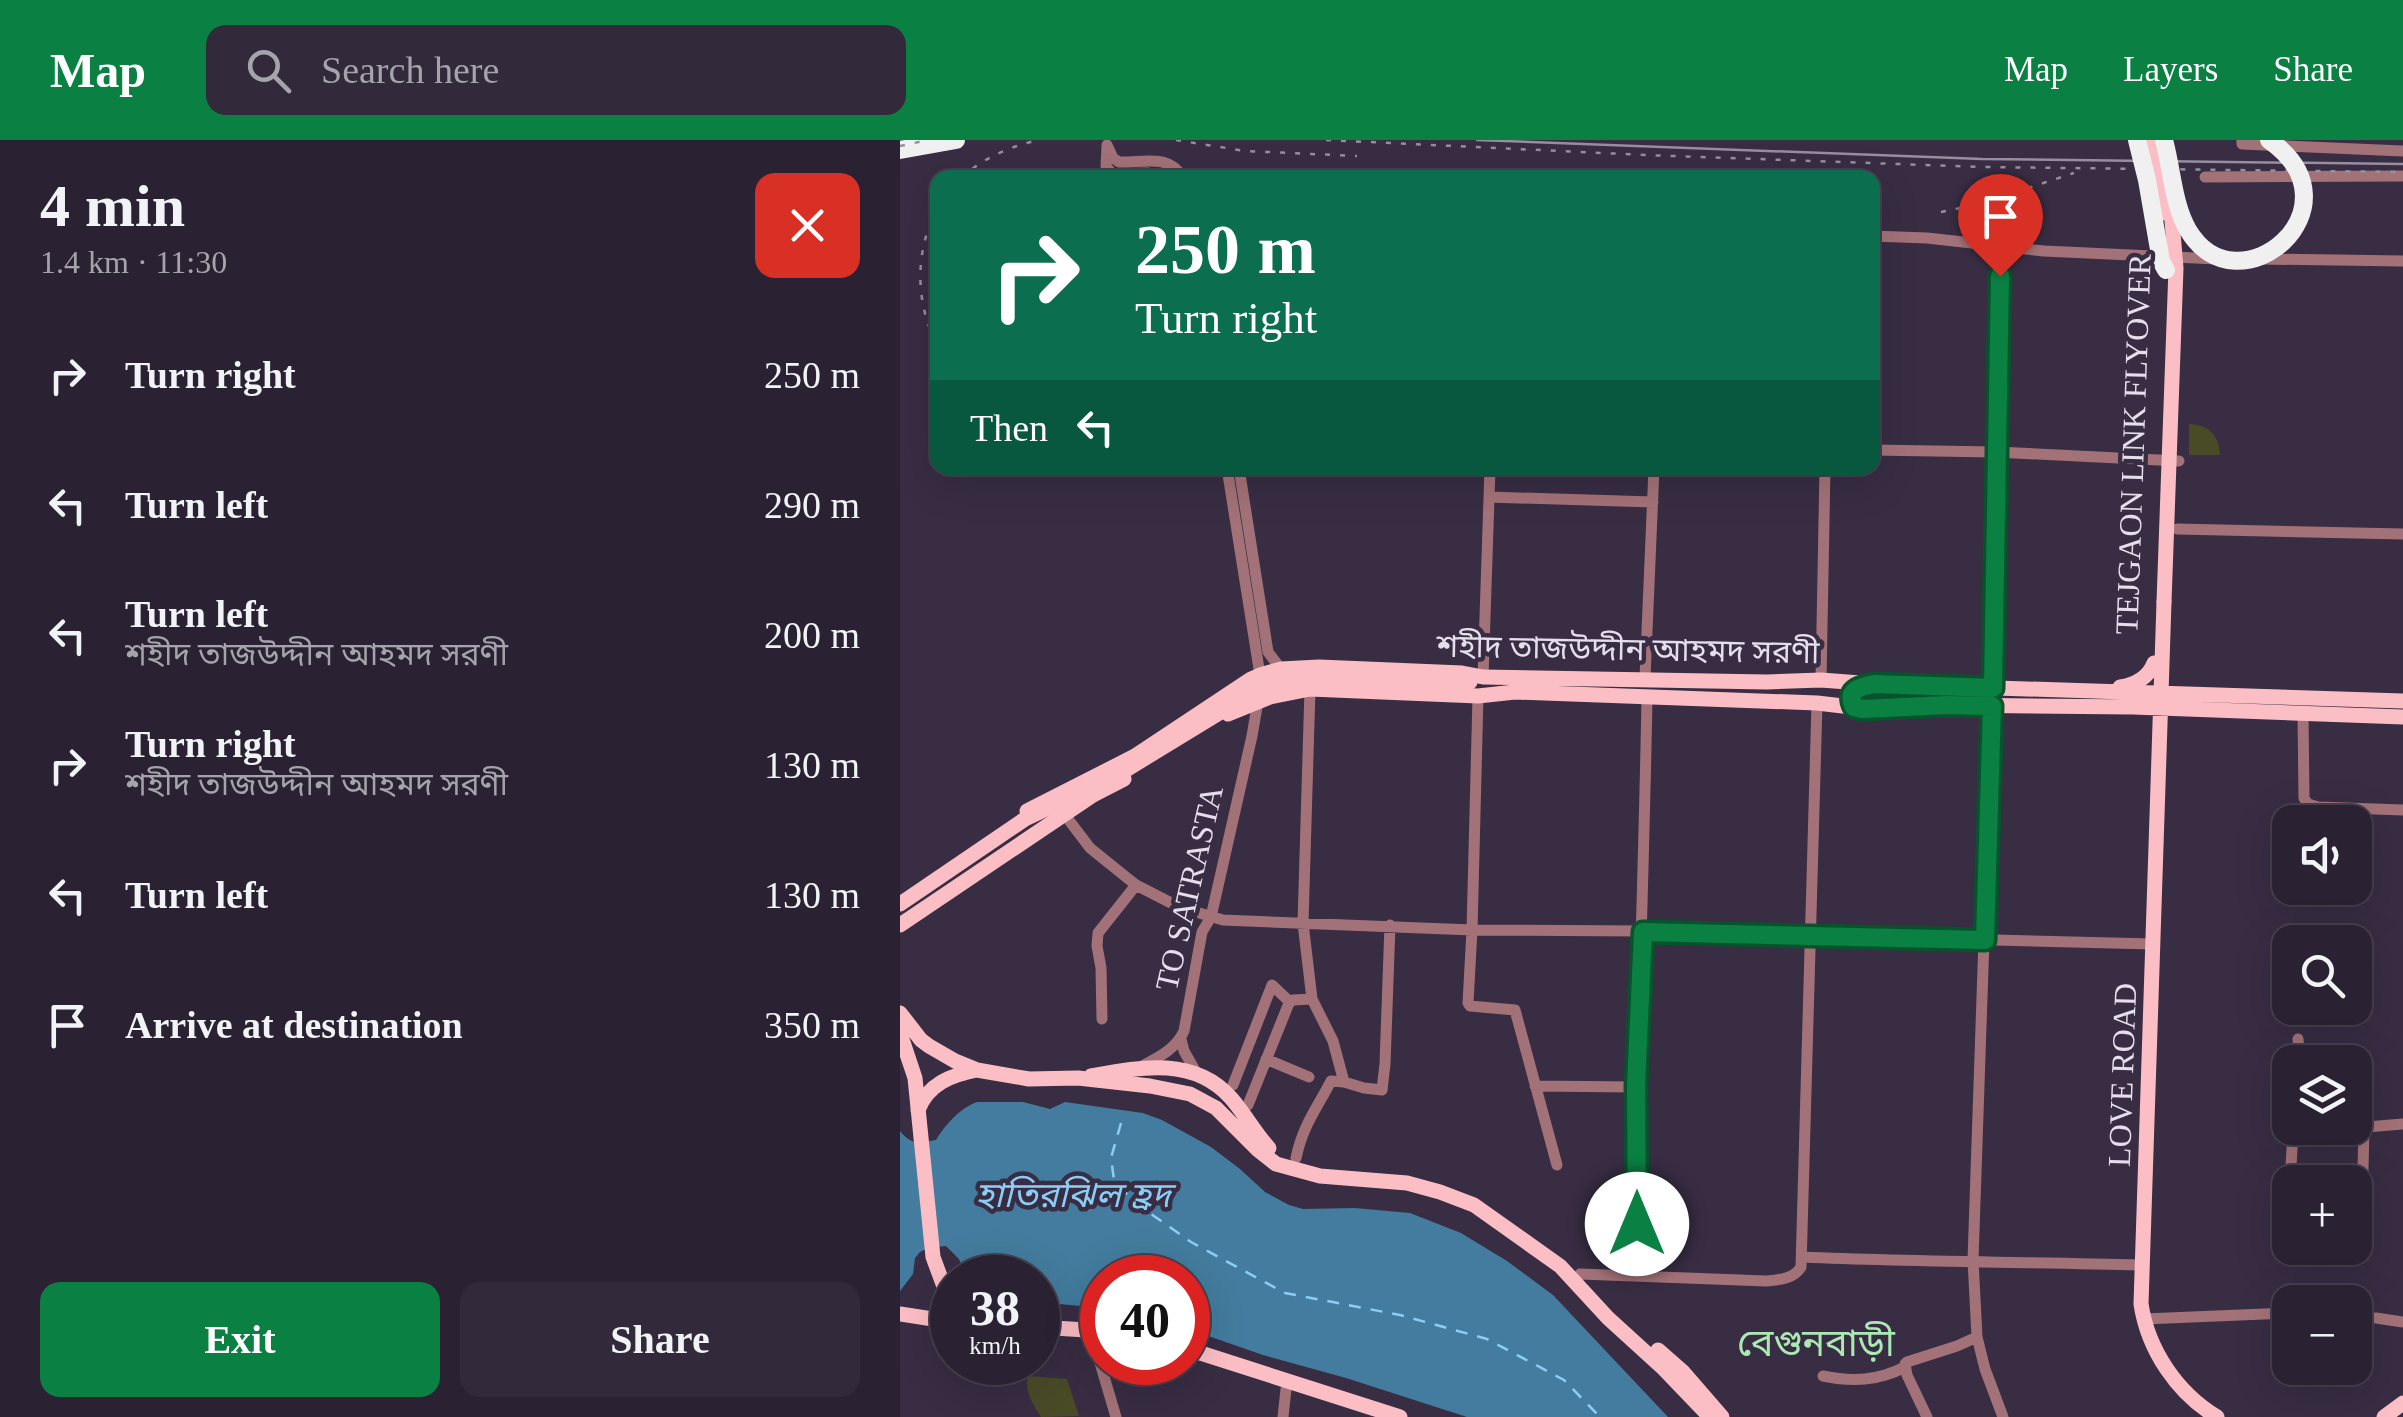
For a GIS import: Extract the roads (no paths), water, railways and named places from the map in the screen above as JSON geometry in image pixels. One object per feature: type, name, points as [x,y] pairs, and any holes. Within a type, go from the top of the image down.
[{"type":"highway","points":[[900,150],[956,140]]},
{"type":"highway","points":[[2136,140],[2166,270]]},
{"type":"highway","points":[[2162,140],[2190,233],[2207,250],[2236,260],[2264,256],[2282,245],[2295,230],[2303,209],[2299,172],[2287,154],[2269,140]]},
{"type":"main road","name":"TEJGAON LINK FLYOVER","points":[[2078,691],[2086,686],[2134,684],[2158,663],[2166,225],[2150,140]]},
{"type":"main road","name":"TEJGAON LINK FLYOVER","points":[[2160,602],[2176,268],[2162,140]]},
{"type":"main road","points":[[2158,663],[2164,674],[2164,697],[2280,705],[2403,700]]},
{"type":"main road","name":"LOVE ROAD","points":[[2158,663],[2164,697],[2140,1288],[2144,1319],[2162,1360],[2198,1404],[2215,1416]]},
{"type":"main road","name":"শহীদ তাজউদ্দীন আহমদ সরণী","points":[[900,902],[1024,812],[1136,756],[1237,688],[1281,669],[1319,667],[1462,674],[1477,685],[1515,692],[1817,703],[1876,710],[1947,705],[2132,707],[2164,697]]},
{"type":"main road","points":[[1281,669],[1305,689]]},
{"type":"main road","points":[[1260,675],[1265,690],[1278,694]]},
{"type":"main road","points":[[1237,688],[1252,703],[1260,675]]},
{"type":"main road","name":"শহীদ তাজউদ্দীন আহমদ সরণী","points":[[1086,798],[1136,772],[1226,715],[1278,694],[1305,689],[1645,678],[1827,680],[2164,697]]},
{"type":"main road","points":[[900,902],[1025,819],[1116,776],[1260,688],[1303,679],[1477,685]]},
{"type":"main road","points":[[1817,703],[1837,694],[1838,685],[1827,680]]},
{"type":"main road","points":[[1854,707],[1852,693],[1874,684]]},
{"type":"main road","points":[[2280,705],[2302,714],[2403,717]]},
{"type":"main road","points":[[2132,707],[2156,725],[2154,776],[2159,796]]},
{"type":"main road","points":[[900,925],[1086,798]]},
{"type":"main road","points":[[900,916],[1040,820],[1086,798]]},
{"type":"main road","points":[[900,998],[944,1054]]},
{"type":"main road","points":[[900,1013],[921,1040],[977,1070],[1029,1079],[1078,1078],[1168,1088],[1190,1094],[1216,1108],[1276,1164],[1407,1183],[1474,1206],[1560,1266],[1710,1417]]},
{"type":"main road","points":[[900,1033],[912,1066],[934,1255]]},
{"type":"main road","points":[[1078,1078],[1141,1067],[1174,1068],[1197,1074],[1230,1098],[1262,1141],[1286,1160],[1311,1170],[1404,1178],[1474,1200],[1562,1258],[1682,1372],[1722,1417]]},
{"type":"main road","points":[[919,1118],[926,1093],[938,1083],[977,1070]]},
{"type":"main road","points":[[900,1314],[930,1319]]},
{"type":"main road","points":[[1210,1357],[1400,1417]]},
{"type":"main road","points":[[1210,1365],[1376,1417]]},
{"type":"main road","points":[[2384,1417],[2403,1403]]},
{"type":"street","points":[[2242,140],[2242,144],[2296,143],[2403,151]]},
{"type":"street","points":[[1107,143],[1119,162],[1165,162],[1179,170]]},
{"type":"street","points":[[1107,143],[1109,170]]},
{"type":"street","points":[[2204,177],[2403,176]]},
{"type":"street","points":[[1880,236],[2044,251],[2186,258],[2403,261]]},
{"type":"street","points":[[1993,688],[2000,245]]},
{"type":"street","points":[[1880,450],[2179,461]]},
{"type":"street","points":[[1228,475],[1260,675]]},
{"type":"street","points":[[1240,475],[1268,652],[1281,669]]},
{"type":"street","points":[[1490,475],[1477,685],[1468,1003],[1514,1010],[1557,1166]]},
{"type":"street","points":[[1645,678],[1654,475]]},
{"type":"street","points":[[1825,475],[1827,680]]},
{"type":"street","points":[[1489,497],[1652,502]]},
{"type":"street","points":[[2177,529],[2403,534]]},
{"type":"street","points":[[1305,689],[1310,707],[1303,923],[1312,999],[1333,1041],[1344,1082]]},
{"type":"street","points":[[1637,1224],[1636,1086],[1647,697]]},
{"type":"street","name":"TO SATRASTA","points":[[1141,1067],[1170,1050],[1180,1039],[1187,1020],[1202,934],[1210,917],[1252,736],[1252,703]]},
{"type":"street","points":[[1580,1274],[1766,1281],[1781,1280],[1798,1272],[1803,1257],[1817,703]]},
{"type":"street","points":[[1992,706],[1973,1260],[1977,1337],[2003,1417]]},
{"type":"street","points":[[2302,714],[2304,798],[2308,804],[2403,810]]},
{"type":"street","points":[[1226,715],[1244,716],[1252,736]]},
{"type":"street","points":[[1065,815],[1090,848],[1136,885],[1189,911],[1239,922],[2153,944]]},
{"type":"street","points":[[1102,1018],[1098,933],[1136,885]]},
{"type":"street","points":[[1189,911],[1202,934]]},
{"type":"street","points":[[1296,1158],[1311,1113],[1331,1081],[1382,1090],[1390,925]]},
{"type":"street","points":[[1232,1086],[1272,985],[1290,1002]]},
{"type":"street","points":[[1248,1104],[1290,1002],[1312,999]]},
{"type":"street","points":[[1180,1039],[1197,1074]]},
{"type":"street","points":[[2298,1039],[2299,1045]]},
{"type":"street","points":[[1266,1059],[1309,1077]]},
{"type":"street","points":[[1535,1086],[1636,1086]]},
{"type":"street","points":[[2372,1126],[2403,1124]]},
{"type":"street","points":[[1803,1257],[2141,1266]]},
{"type":"street","points":[[2144,1319],[2272,1314]]},
{"type":"street","points":[[2376,1318],[2403,1322]]},
{"type":"street","points":[[1822,1376],[1848,1380],[1885,1378],[1907,1362],[1977,1337]]},
{"type":"street","points":[[1905,1367],[1928,1417]]},
{"type":"street","points":[[1109,1385],[1116,1417]]},
{"type":"street","points":[[1282,1417],[1286,1390]]},
{"type":"water","name":"হাতিরঝিল হ্রদ","points":[[977,1102],[1023,1102],[1050,1109],[1065,1102],[1143,1113],[1211,1147],[1265,1192],[1289,1205],[1303,1209],[1410,1213],[1461,1233],[1553,1295],[1668,1417],[1467,1417],[1210,1337],[1210,1255],[1080,1255],[1080,1306],[1060,1304],[1060,1255],[955,1255],[946,1246],[928,1248],[915,1258],[913,1274],[900,1291],[900,1131],[916,1142],[936,1140],[965,1108]]},
{"type":"tram line","points":[[1477,140],[1982,159],[2403,164]]},
{"type":"railway","points":[[900,146],[928,140]]},
{"type":"railway","points":[[971,170],[997,154],[1038,140]]},
{"type":"railway","points":[[1176,140],[1245,151],[1357,156]]},
{"type":"railway","points":[[1326,140],[1982,167],[2403,172]]},
{"type":"railway","points":[[1941,212],[1979,204],[2074,173]]},
{"type":"railway","points":[[930,224],[920,277],[930,330]]},
{"type":"district","name":"বেগুনবাড়ী","points":[[1816,1343]]}]
